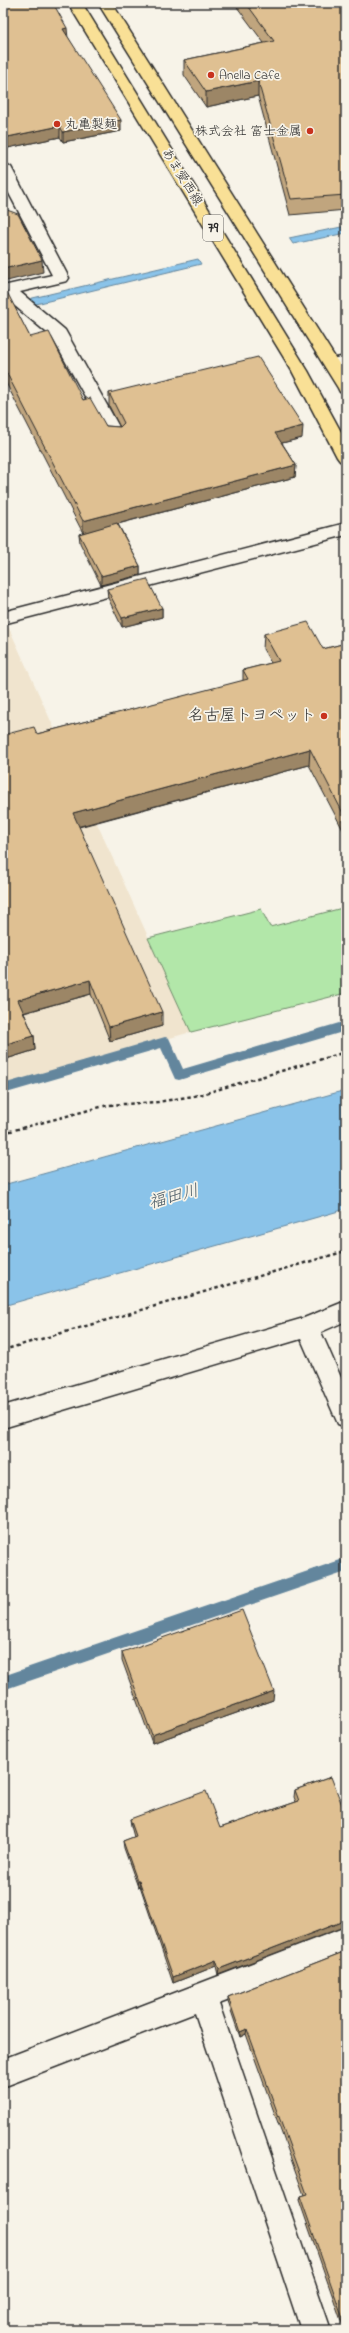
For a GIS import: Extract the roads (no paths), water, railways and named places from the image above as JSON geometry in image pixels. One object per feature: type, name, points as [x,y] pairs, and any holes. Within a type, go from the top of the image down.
[{"type":"main road","name":"あま愛西線","points":[[75,3],[300,371],[346,457]]},
{"type":"main road","name":"あま愛西線","points":[[104,3],[339,362],[346,388]]},
{"type":"street","points":[[3,167],[61,278],[15,297],[59,334],[114,434]]},
{"type":"street","points":[[9,216],[27,212]]},
{"type":"street","points":[[3,618],[346,529]]},
{"type":"street","points":[[3,1417],[307,1327],[346,1311]]},
{"type":"street","points":[[307,1327],[346,1416]]},
{"type":"street","points":[[3,2073],[346,1941]]},
{"type":"street","points":[[203,1997],[316,2330]]},
{"type":"water","points":[[346,226],[346,233],[293,244],[289,238]]},
{"type":"water","points":[[198,259],[201,264],[3,312],[3,305]]},
{"type":"water","name":"福田川","points":[[346,1090],[346,1209],[3,1306],[3,1185]]},
{"type":"waterway","points":[[3,1089],[165,1042],[179,1075],[346,1026]]},
{"type":"waterway","points":[[3,1683],[346,1565]]},
{"type":"place","name":"Anella Cafe","points":[[211,75]]},
{"type":"place","name":"丸亀製麺","points":[[57,124]]},
{"type":"place","name":"株式会社 富士金属","points":[[310,131]]},
{"type":"place","name":"名古屋トヨペット","points":[[324,716]]}]
